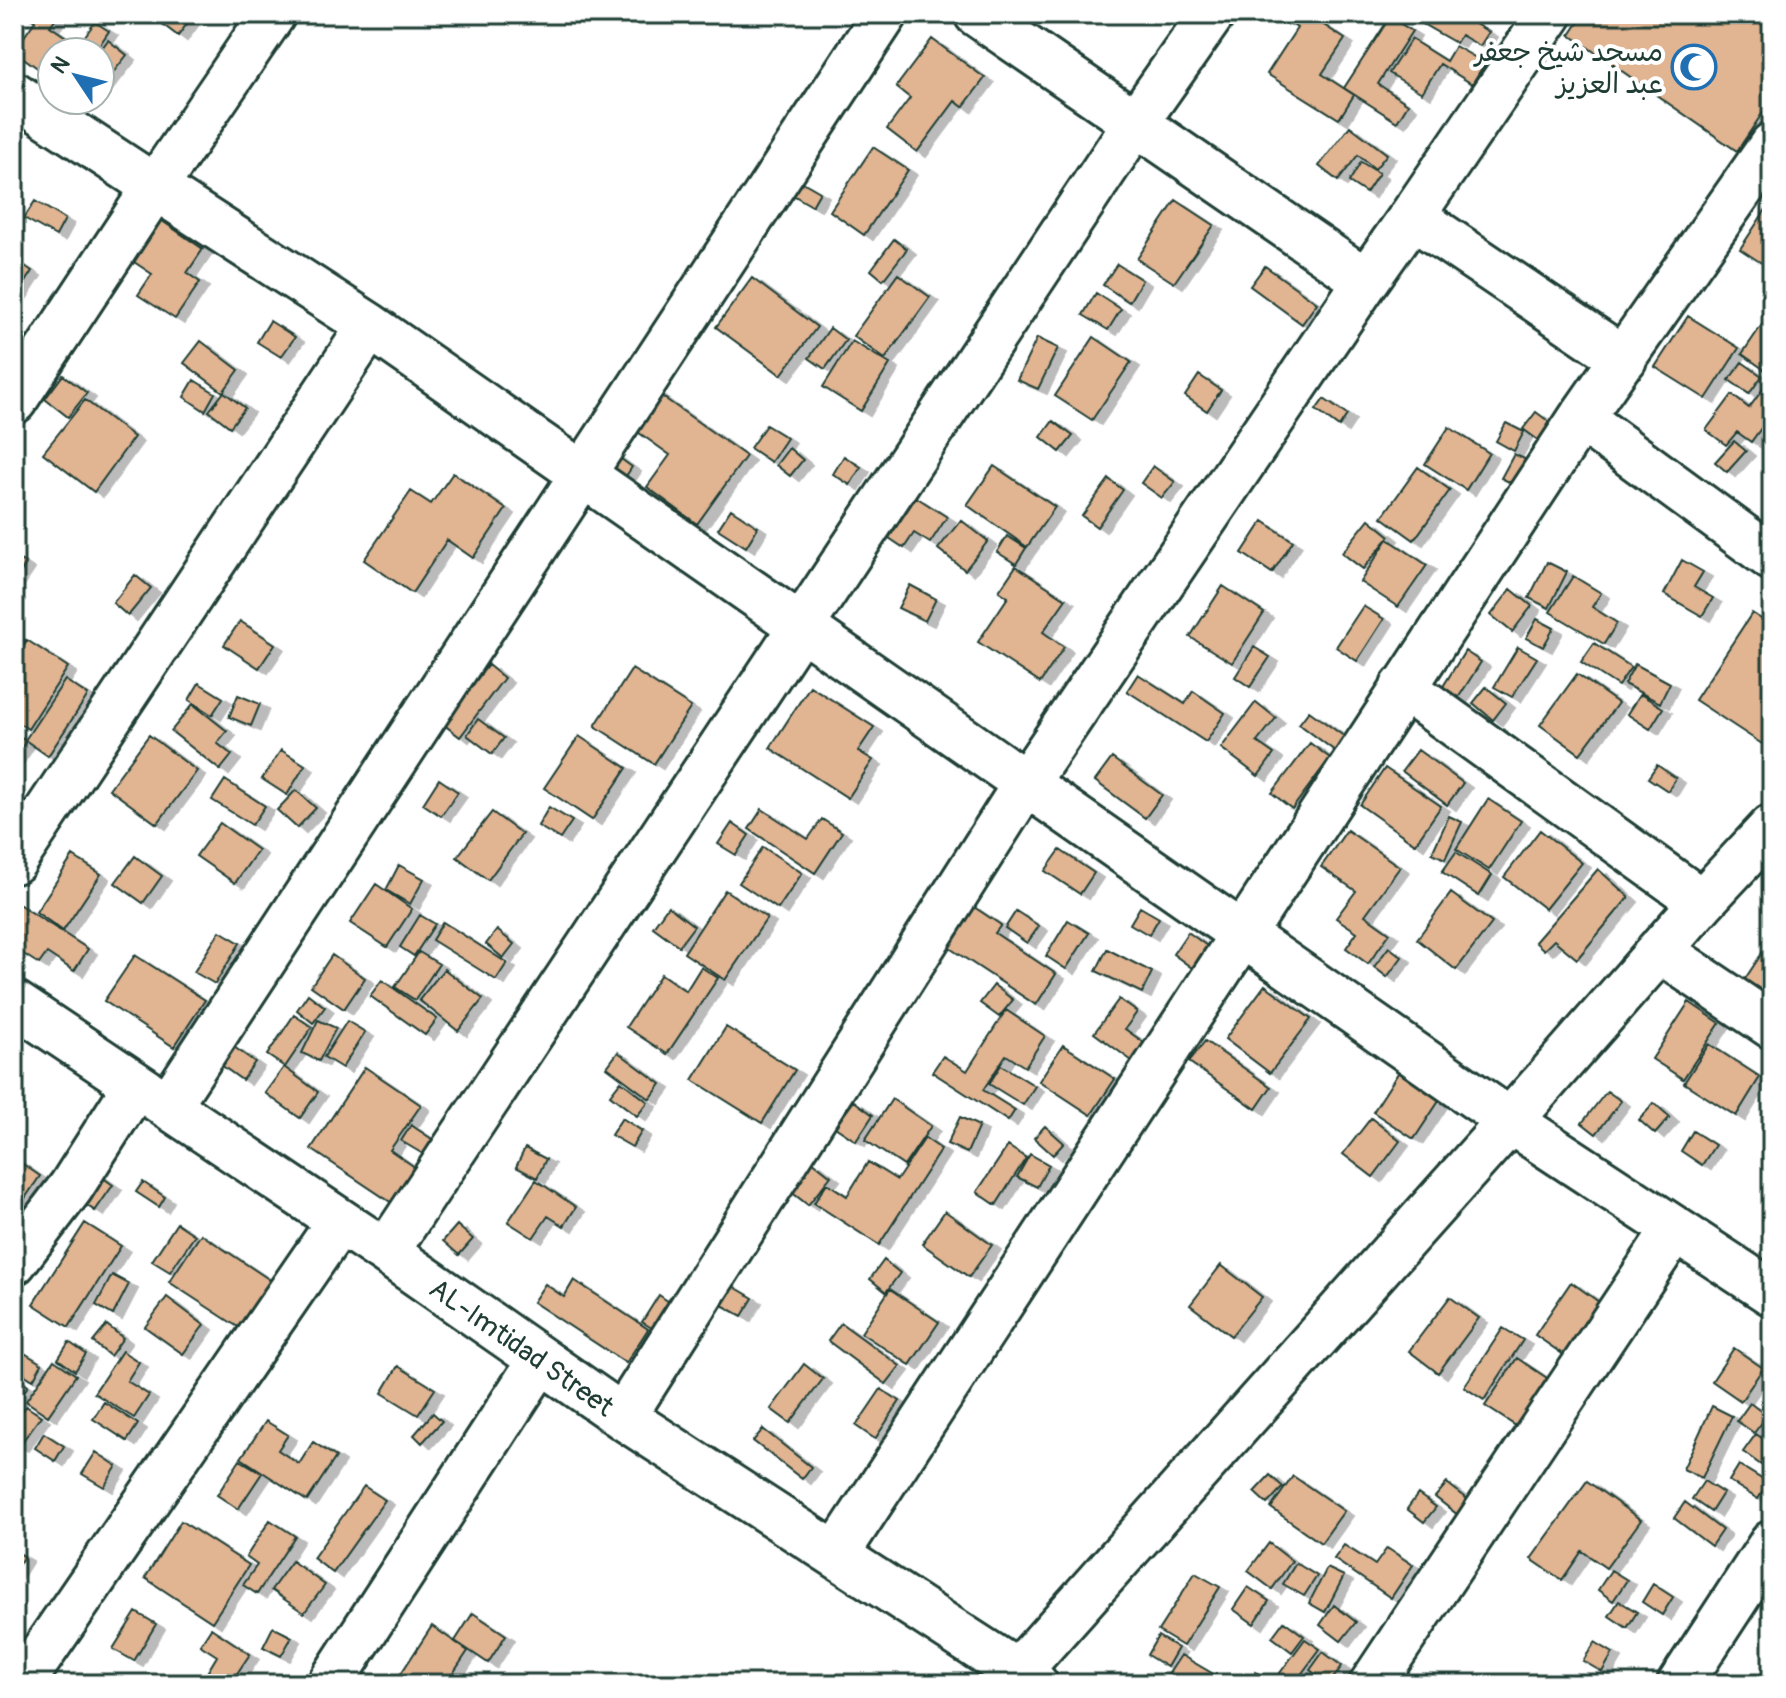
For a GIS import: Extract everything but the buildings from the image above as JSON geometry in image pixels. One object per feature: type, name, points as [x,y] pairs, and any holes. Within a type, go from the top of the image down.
[{"type":"street","points":[[14,401],[273,14]]},
{"type":"street","points":[[14,1262],[71,1187],[152,1095],[585,474],[885,14]]},
{"type":"street","points":[[977,14],[1366,281]]},
{"type":"street","points":[[386,1252],[1136,122],[1212,14]]},
{"type":"street","points":[[623,1417],[1026,783],[1550,14]]},
{"type":"street","points":[[14,94],[370,326],[1510,1121],[1772,1293]]},
{"type":"street","points":[[836,1555],[1581,418],[1772,145]]},
{"type":"street","points":[[1412,216],[1624,359]]},
{"type":"street","points":[[14,861],[370,326]]},
{"type":"street","points":[[1581,418],[1772,558]]},
{"type":"street","points":[[1403,687],[1702,902]]},
{"type":"street","points":[[1020,1680],[1659,950],[1772,827]]},
{"type":"street","points":[[1659,950],[1772,1026]]},
{"type":"street","name":"AL-Imtidad Street","points":[[14,1003],[386,1252],[623,1417],[836,1555],[1020,1680]]},
{"type":"street","points":[[21,1684],[339,1222]]},
{"type":"street","points":[[1372,1684],[1675,1229]]},
{"type":"street","points":[[330,1684],[540,1361]]},
{"type":"street","points":[[1680,1684],[1772,1543]]},
{"type":"place","name":"مسجد شيخ جعفر عبد العزيز","points":[[1694,67]]}]
